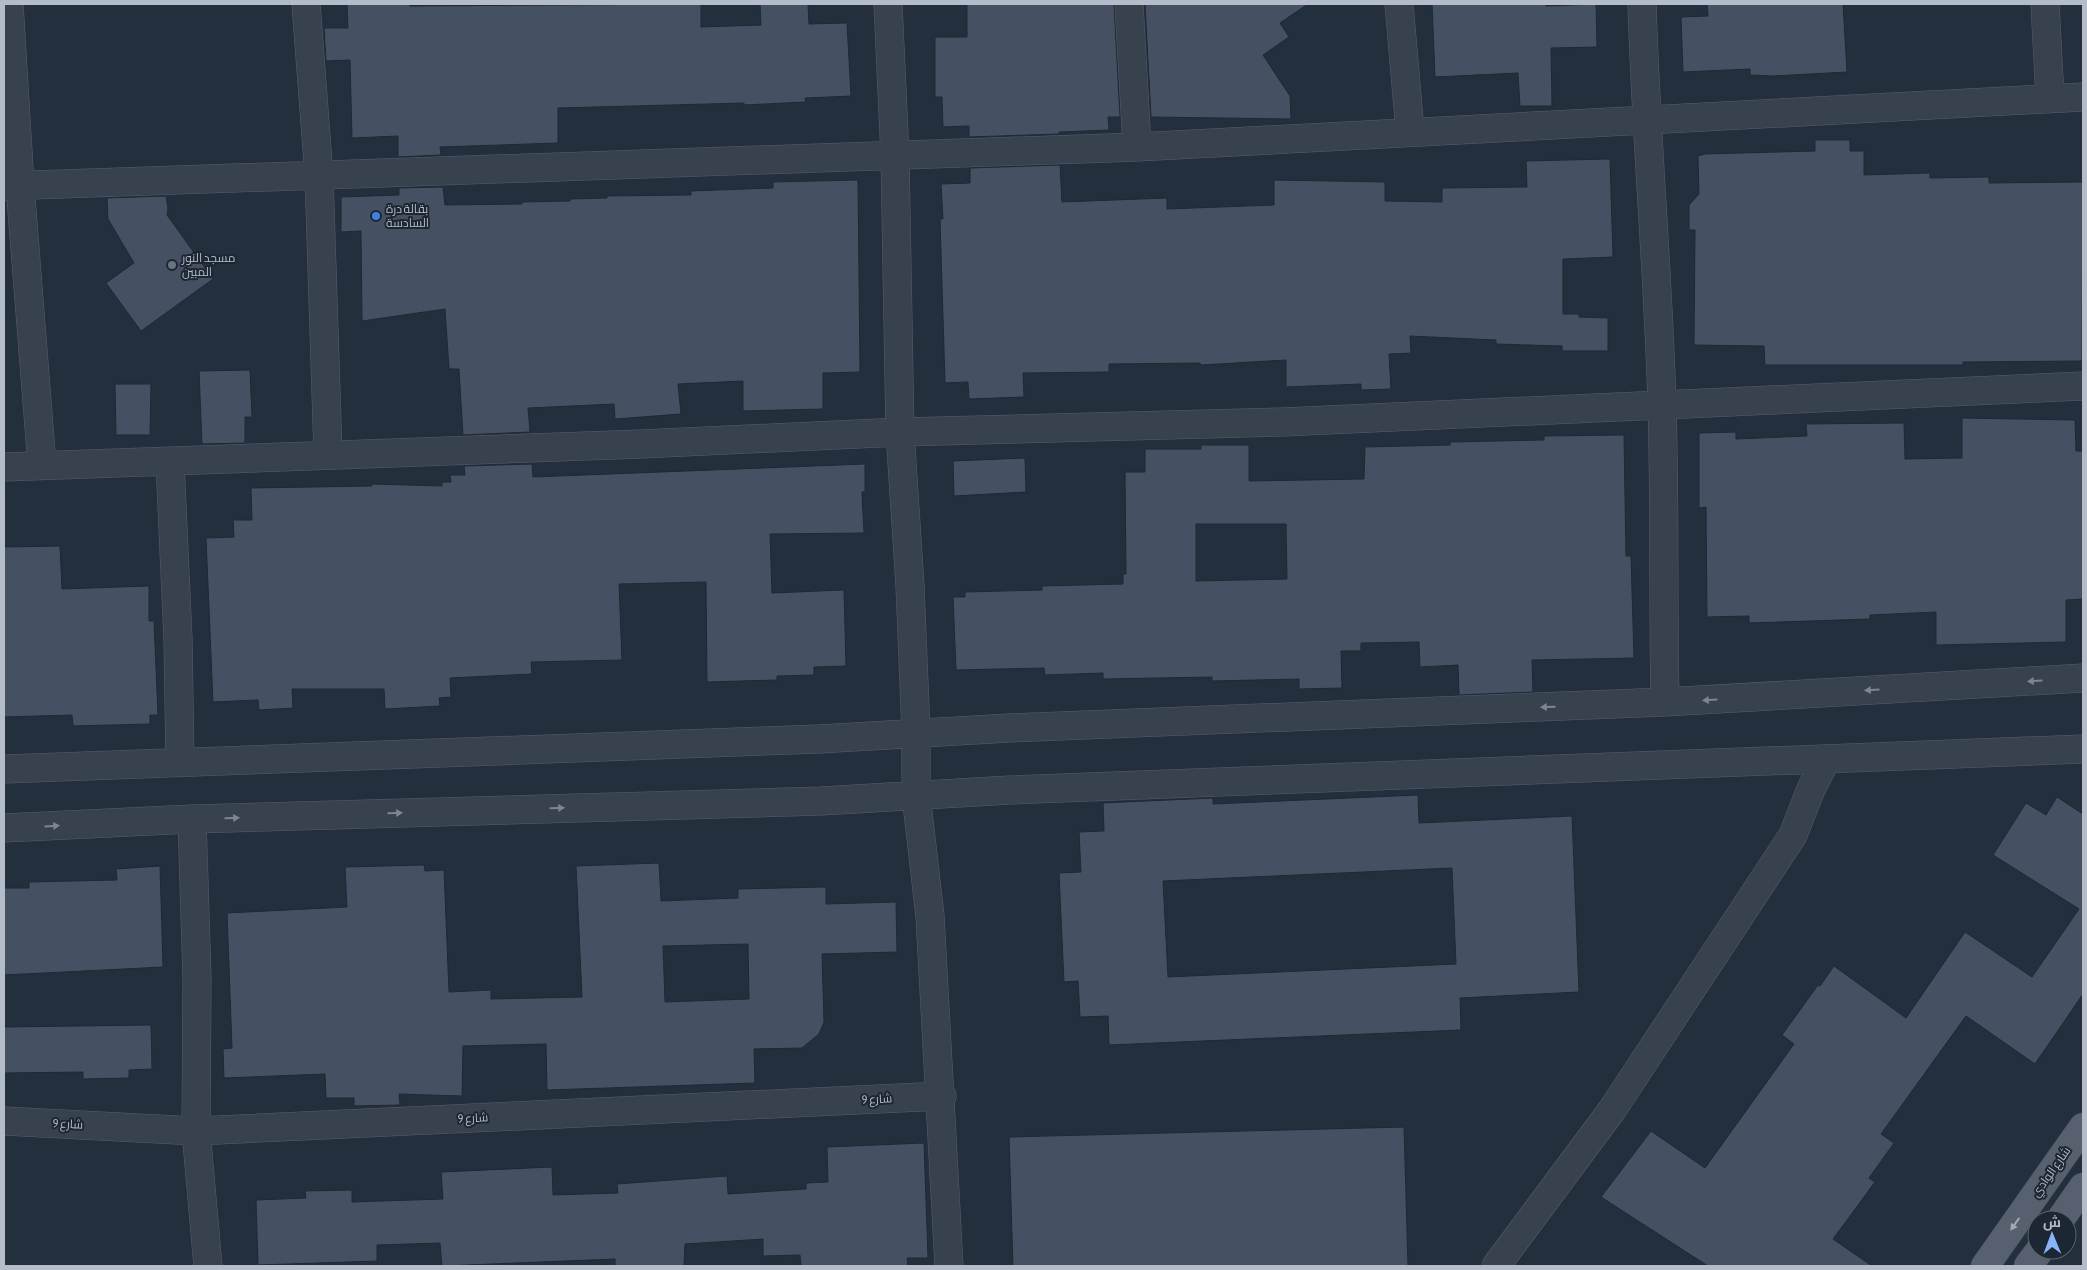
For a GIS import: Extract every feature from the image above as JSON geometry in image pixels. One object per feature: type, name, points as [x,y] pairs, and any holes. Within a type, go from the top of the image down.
[{"type":"main road","name":"شارع الوادي","points":[[1985,1266],[2083,1127]]},
{"type":"main road","points":[[2067,1210],[2083,1187]]},
{"type":"street","points":[[9,4],[12,186],[42,465]]},
{"type":"street","points":[[306,4],[319,176],[328,454]]},
{"type":"street","points":[[888,4],[894,156],[900,432],[916,733],[916,795],[930,916],[942,1096],[949,1266]]},
{"type":"street","points":[[1129,4],[1137,147]]},
{"type":"street","points":[[1399,4],[1410,132]]},
{"type":"street","points":[[1642,4],[1645,119],[1654,237],[1662,405],[1665,702]]},
{"type":"street","points":[[2045,4],[2050,98]]},
{"type":"street","points":[[12,186],[1137,147],[2083,97]]},
{"type":"street","points":[[4,467],[642,444],[900,432],[1283,422],[2083,386]]},
{"type":"street","points":[[170,462],[178,639],[180,762]]},
{"type":"street","points":[[4,768],[1665,702],[2083,678]]},
{"type":"street","points":[[4,828],[192,820],[811,801],[916,795],[1619,766],[1826,760],[2083,748]]},
{"type":"street","points":[[1496,1266],[1612,1110],[1793,834],[1811,789],[1826,760]]},
{"type":"street","points":[[192,820],[198,978],[196,1131],[208,1266]]},
{"type":"street","name":"شارع 9","points":[[4,1121],[196,1131],[942,1096]]},
{"type":"building","points":[[347,4],[409,4],[410,6],[701,4],[701,27],[761,25],[760,4],[808,4],[809,24],[847,23],[851,96],[805,98],[806,102],[744,105],[744,103],[558,108],[558,143],[440,147],[441,155],[398,157],[398,136],[352,138],[350,60],[326,61],[324,28],[348,28]]},
{"type":"building","points":[[967,4],[1114,4],[1120,117],[1108,117],[1109,130],[1059,132],[1059,134],[969,137],[969,126],[943,127],[942,97],[935,97],[935,37],[967,37]]},
{"type":"building","points":[[1145,4],[1308,4],[1280,23],[1289,37],[1263,55],[1290,96],[1291,119],[1151,117]]},
{"type":"building","points":[[1432,4],[1546,4],[1546,6],[1596,4],[1597,47],[1551,48],[1552,106],[1520,106],[1518,73],[1435,77]]},
{"type":"building","points":[[1707,4],[1843,4],[1847,72],[1773,76],[1750,75],[1750,69],[1683,72],[1681,17],[1708,16]]},
{"type":"building","points":[[1815,140],[1850,140],[1850,151],[1864,151],[1864,175],[1930,173],[1930,178],[1989,177],[1989,183],[2083,182],[2082,361],[1963,362],[1963,365],[1765,365],[1764,346],[1694,345],[1695,230],[1689,230],[1689,205],[1699,194],[1698,156],[1705,154],[1815,151]]},
{"type":"building","points":[[1610,159],[1613,257],[1563,259],[1563,314],[1579,314],[1579,317],[1608,318],[1608,351],[1562,351],[1562,346],[1496,344],[1496,340],[1410,336],[1411,353],[1389,354],[1391,389],[1361,390],[1361,384],[1286,387],[1286,360],[1201,365],[1200,363],[1109,364],[1109,372],[1023,373],[1024,397],[969,399],[968,382],[945,383],[940,219],[943,219],[941,184],[970,183],[970,168],[1060,165],[1062,202],[1167,198],[1167,209],[1274,205],[1274,180],[1385,182],[1385,201],[1442,202],[1442,188],[1527,187],[1526,161]]},
{"type":"building","points":[[858,180],[860,372],[823,373],[823,409],[743,411],[743,381],[678,384],[681,414],[615,419],[614,404],[528,408],[530,432],[463,435],[459,369],[449,369],[445,309],[362,321],[361,231],[341,232],[341,197],[399,195],[399,188],[443,187],[445,205],[522,204],[522,202],[607,198],[607,196],[691,195],[691,191],[773,188],[773,182]]},
{"type":"building","points":[[166,196],[167,215],[213,279],[141,331],[106,283],[134,263],[108,219],[107,198]]},
{"type":"building","points":[[250,370],[252,417],[245,417],[245,443],[202,444],[199,371]]},
{"type":"building","points":[[115,384],[151,384],[150,435],[116,435]]},
{"type":"building","points":[[1962,418],[2075,420],[2076,451],[2083,451],[2083,599],[2066,600],[2066,642],[1936,645],[1936,612],[1870,615],[1870,619],[1749,623],[1749,616],[1707,617],[1706,507],[1699,508],[1699,433],[1736,432],[1736,439],[1807,436],[1806,424],[1904,423],[1905,459],[1962,458]]},
{"type":"building","points":[[1624,435],[1626,556],[1631,556],[1634,658],[1532,660],[1533,692],[1459,695],[1458,665],[1420,667],[1419,642],[1361,643],[1361,651],[1341,651],[1342,688],[1299,689],[1299,679],[1212,681],[1212,677],[1103,679],[1103,673],[1045,675],[1044,668],[956,670],[953,597],[965,597],[965,592],[1042,590],[1042,586],[1123,584],[1123,574],[1126,574],[1125,472],[1145,472],[1145,449],[1201,449],[1201,445],[1249,445],[1249,481],[1364,479],[1365,447],[1450,445],[1450,442],[1544,440],[1544,436]],"holes":[[[1196,524],[1286,524],[1287,579],[1196,581]]]},
{"type":"building","points":[[1025,458],[1026,492],[954,496],[953,461]]},
{"type":"building","points":[[532,464],[533,477],[865,464],[865,492],[862,492],[864,533],[770,534],[772,593],[844,590],[846,666],[814,667],[814,675],[777,676],[777,680],[707,682],[706,582],[619,584],[622,660],[531,662],[532,674],[450,678],[451,697],[439,698],[440,706],[385,709],[384,689],[292,689],[293,708],[259,710],[258,700],[213,702],[206,538],[234,537],[233,520],[252,520],[251,488],[372,486],[372,484],[442,486],[442,482],[451,482],[450,475],[465,475],[464,466]]},
{"type":"building","points":[[60,546],[62,589],[149,586],[149,621],[154,621],[158,715],[150,715],[150,724],[73,726],[72,715],[4,717],[4,547]]},
{"type":"building","points":[[1418,795],[1419,823],[1572,816],[1579,992],[1460,998],[1461,1030],[1109,1045],[1108,1016],[1080,1017],[1078,981],[1064,982],[1059,873],[1081,872],[1079,832],[1104,831],[1103,803],[1213,798],[1213,804]],"holes":[[[1452,868],[1456,964],[1168,977],[1163,881]]]},
{"type":"building","points":[[2057,797],[2083,814],[2083,994],[2035,1064],[1966,1016],[1881,1134],[1894,1143],[1869,1178],[1875,1182],[1833,1239],[1872,1266],[1708,1266],[1601,1197],[1651,1131],[1705,1168],[1794,1044],[1782,1035],[1834,966],[1906,1018],[1965,932],[2032,977],[2079,909],[1993,855],[2026,803],[2046,815]]},
{"type":"building","points":[[659,863],[661,901],[738,898],[738,889],[826,887],[826,904],[896,902],[897,952],[822,954],[824,1022],[819,1034],[802,1048],[754,1049],[755,1083],[547,1090],[546,1044],[463,1046],[462,1096],[399,1094],[400,1105],[354,1106],[354,1098],[326,1098],[325,1074],[224,1078],[223,1049],[232,1048],[227,913],[347,907],[345,867],[424,865],[425,871],[444,870],[449,992],[491,990],[491,999],[582,997],[576,866]],"holes":[[[748,944],[749,999],[665,1002],[663,946]]]},
{"type":"building","points":[[160,866],[163,967],[4,975],[4,888],[29,888],[29,882],[117,880],[116,869]]},
{"type":"building","points":[[151,1025],[152,1069],[129,1070],[129,1078],[83,1079],[83,1072],[4,1073],[4,1027]]},
{"type":"building","points":[[1404,1127],[1408,1266],[1013,1266],[1009,1137]]},
{"type":"building","points":[[924,1143],[928,1258],[907,1258],[908,1266],[801,1266],[800,1255],[763,1256],[763,1239],[685,1244],[684,1266],[615,1266],[615,1259],[442,1266],[440,1243],[377,1245],[377,1261],[258,1265],[256,1200],[306,1198],[305,1191],[352,1190],[352,1202],[443,1199],[441,1172],[552,1167],[553,1195],[618,1193],[617,1184],[727,1176],[728,1194],[806,1189],[806,1183],[828,1182],[827,1147]]},
{"type":"place","name":"بقالة درة السادسة","points":[[376,216]]},
{"type":"place","name":"مسجد النور المبين","points":[[172,265]]}]
